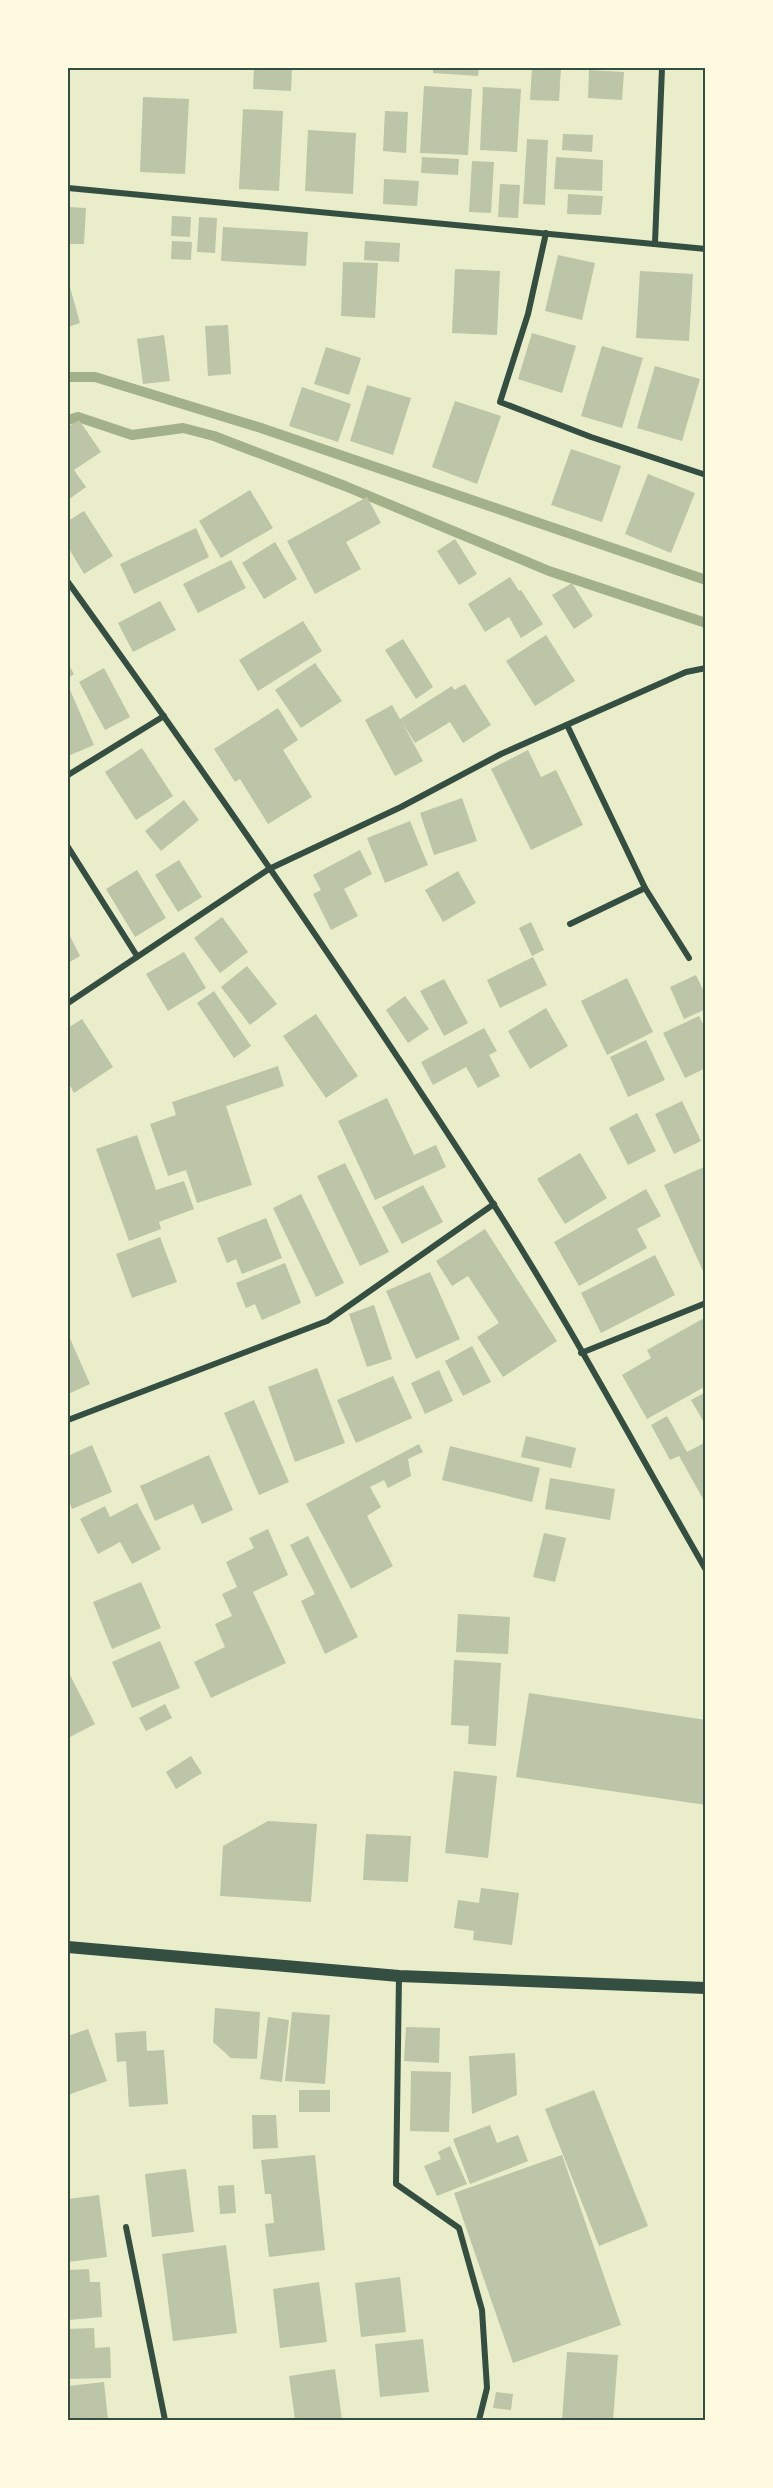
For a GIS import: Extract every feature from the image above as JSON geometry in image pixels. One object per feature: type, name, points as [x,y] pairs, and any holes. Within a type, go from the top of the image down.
[{"type":"main road","points":[[73,1947],[399,1976],[705,1988]]},
{"type":"street","points":[[655,243],[662,68]]},
{"type":"street","points":[[68,188],[705,249]]},
{"type":"street","points":[[546,233],[528,314],[500,402],[705,475]]},
{"type":"street","points":[[68,582],[164,716],[494,1204],[705,1570]]},
{"type":"street","points":[[68,1003],[268,869],[401,807],[501,754],[686,672],[705,668]]},
{"type":"street","points":[[68,775],[164,716]]},
{"type":"street","points":[[567,725],[645,888],[689,958]]},
{"type":"street","points":[[68,847],[137,956]]},
{"type":"street","points":[[570,924],[645,888]]},
{"type":"street","points":[[68,1420],[327,1321],[494,1204]]},
{"type":"street","points":[[581,1353],[705,1303]]},
{"type":"street","points":[[68,1937],[73,1947]]},
{"type":"street","points":[[399,1976],[396,2184],[459,2228],[482,2310],[487,2388],[479,2421]]},
{"type":"street","points":[[126,2228],[165,2421]]},
{"type":"building","points":[[254,68],[292,68],[291,91],[253,89]]},
{"type":"building","points":[[433,68],[479,68],[478,76],[433,73]]},
{"type":"building","points":[[532,68],[561,68],[559,101],[530,100]]},
{"type":"building","points":[[589,70],[624,72],[622,100],[588,98]]},
{"type":"building","points":[[424,86],[472,89],[468,155],[420,153]]},
{"type":"building","points":[[483,87],[521,89],[517,152],[480,150]]},
{"type":"building","points":[[143,97],[189,99],[185,174],[140,172]]},
{"type":"building","points":[[243,109],[283,111],[279,191],[239,189]]},
{"type":"building","points":[[385,111],[408,112],[406,153],[383,151]]},
{"type":"building","points":[[308,130],[356,133],[353,194],[305,191]]},
{"type":"building","points":[[563,134],[593,135],[592,152],[562,150]]},
{"type":"building","points":[[527,139],[548,140],[545,205],[523,204]]},
{"type":"building","points":[[422,157],[459,159],[458,175],[421,173]]},
{"type":"building","points":[[556,157],[603,160],[602,191],[554,189]]},
{"type":"building","points":[[472,161],[494,162],[491,213],[469,212]]},
{"type":"building","points":[[384,179],[419,181],[417,206],[383,204]]},
{"type":"building","points":[[500,184],[520,185],[518,218],[498,217]]},
{"type":"building","points":[[568,194],[603,196],[601,215],[567,214]]},
{"type":"building","points":[[68,207],[86,208],[84,244],[68,244]]},
{"type":"building","points":[[172,216],[191,217],[190,237],[171,236]]},
{"type":"building","points":[[199,217],[217,218],[215,253],[197,252]]},
{"type":"building","points":[[223,227],[308,232],[306,266],[221,261]]},
{"type":"building","points":[[172,241],[192,242],[191,260],[171,259]]},
{"type":"building","points":[[365,241],[400,243],[399,262],[364,260]]},
{"type":"building","points":[[558,255],[595,263],[582,320],[545,311]]},
{"type":"building","points":[[343,262],[378,263],[375,318],[341,316]]},
{"type":"building","points":[[455,269],[500,271],[497,335],[452,333]]},
{"type":"building","points":[[640,271],[693,274],[689,341],[636,338]]},
{"type":"building","points":[[68,280],[80,323],[68,327]]},
{"type":"building","points":[[228,325],[231,374],[208,376],[205,326]]},
{"type":"building","points":[[532,333],[576,346],[562,393],[518,379]]},
{"type":"building","points":[[164,335],[170,381],[143,384],[137,339]]},
{"type":"building","points":[[602,346],[643,358],[622,428],[581,416]]},
{"type":"building","points":[[326,347],[361,358],[349,395],[314,384]]},
{"type":"building","points":[[655,366],[700,379],[682,441],[637,428]]},
{"type":"building","points":[[367,385],[411,398],[393,455],[350,441]]},
{"type":"building","points":[[302,387],[351,404],[338,442],[289,426]]},
{"type":"building","points":[[455,401],[501,416],[477,484],[432,467]]},
{"type":"building","points":[[79,420],[101,452],[74,470],[86,487],[68,500],[68,427]]},
{"type":"building","points":[[571,449],[621,466],[602,522],[551,505]]},
{"type":"building","points":[[648,474],[695,493],[671,553],[625,534]]},
{"type":"building","points":[[250,490],[273,528],[221,558],[199,521]]},
{"type":"building","points":[[367,497],[381,523],[346,542],[361,569],[315,594],[287,541]]},
{"type":"building","points":[[84,511],[113,556],[84,574],[68,547],[68,521]]},
{"type":"building","points":[[196,528],[209,557],[134,594],[120,564]]},
{"type":"building","points":[[455,539],[477,574],[459,585],[437,551]]},
{"type":"building","points":[[275,542],[297,579],[264,599],[242,563]]},
{"type":"building","points":[[231,560],[246,588],[198,613],[183,584]]},
{"type":"building","points":[[510,577],[543,624],[521,638],[509,617],[485,632],[468,604]]},
{"type":"building","points":[[572,583],[593,616],[574,629],[552,595]]},
{"type":"building","points":[[160,601],[176,630],[133,652],[118,623]]},
{"type":"building","points":[[303,621],[322,651],[258,691],[239,660]]},
{"type":"building","points":[[546,635],[575,681],[535,706],[506,661]]},
{"type":"building","points":[[403,639],[433,687],[416,699],[385,650]]},
{"type":"building","points":[[315,663],[342,701],[301,728],[275,690]]},
{"type":"building","points":[[68,664],[74,674],[68,678]]},
{"type":"building","points":[[104,668],[130,717],[105,730],[79,682]]},
{"type":"building","points":[[465,684],[491,725],[463,743],[450,722],[415,743],[402,722],[423,761],[395,776],[365,720],[392,705],[400,719],[452,686],[454,690]]},
{"type":"building","points":[[70,690],[94,745],[68,756],[68,692]]},
{"type":"building","points":[[278,708],[298,740],[283,750],[312,797],[268,824],[240,779],[235,782],[214,749]]},
{"type":"building","points":[[142,748],[173,796],[136,820],[105,772]]},
{"type":"building","points":[[528,750],[541,777],[556,770],[583,825],[531,850],[491,769]]},
{"type":"building","points":[[462,798],[477,841],[434,855],[420,813]]},
{"type":"building","points":[[184,800],[199,820],[161,851],[145,831]]},
{"type":"building","points":[[410,821],[428,865],[385,883],[367,838]]},
{"type":"building","points":[[360,850],[372,874],[344,889],[358,916],[331,930],[313,894],[321,890],[313,875]]},
{"type":"building","points":[[179,860],[202,897],[178,912],[155,875]]},
{"type":"building","points":[[137,870],[166,918],[135,937],[106,889]]},
{"type":"building","points":[[458,871],[476,903],[443,922],[425,890]]},
{"type":"building","points":[[222,917],[248,952],[220,973],[194,938]]},
{"type":"building","points":[[531,922],[544,950],[532,956],[519,928]]},
{"type":"building","points":[[68,932],[80,956],[68,963]]},
{"type":"building","points":[[184,952],[206,988],[168,1011],[146,974]]},
{"type":"building","points":[[533,957],[547,985],[500,1008],[487,980]]},
{"type":"building","points":[[247,966],[277,1004],[250,1025],[221,987]]},
{"type":"building","points":[[696,975],[706,996],[706,1009],[684,1019],[670,987]]},
{"type":"building","points":[[627,978],[653,1032],[607,1055],[581,1001]]},
{"type":"building","points":[[444,979],[468,1023],[444,1036],[420,991]]},
{"type":"building","points":[[214,991],[251,1046],[234,1058],[197,1003]]},
{"type":"building","points":[[405,996],[429,1029],[408,1043],[386,1010]]},
{"type":"building","points":[[546,1008],[568,1046],[530,1069],[508,1031]]},
{"type":"building","points":[[316,1014],[358,1076],[326,1098],[283,1036]]},
{"type":"building","points":[[699,1016],[706,1030],[706,1068],[685,1078],[663,1033]]},
{"type":"building","points":[[82,1019],[113,1067],[74,1093],[68,1082],[68,1028]]},
{"type":"building","points":[[484,1028],[497,1051],[489,1055],[500,1076],[478,1088],[466,1067],[433,1085],[421,1062]]},
{"type":"building","points":[[646,1040],[665,1080],[628,1097],[610,1057]]},
{"type":"building","points":[[278,1066],[284,1086],[226,1106],[252,1185],[197,1203],[186,1170],[168,1176],[150,1124],[176,1115],[172,1102]]},
{"type":"building","points":[[387,1098],[414,1155],[436,1145],[446,1167],[375,1200],[338,1121]]},
{"type":"building","points":[[682,1101],[701,1141],[674,1154],[655,1114]]},
{"type":"building","points":[[637,1113],[656,1151],[628,1165],[609,1128]]},
{"type":"building","points":[[137,1135],[156,1190],[184,1181],[194,1209],[159,1222],[161,1229],[129,1241],[96,1149]]},
{"type":"building","points":[[580,1153],[607,1198],[565,1224],[537,1179]]},
{"type":"building","points":[[345,1163],[389,1252],[360,1266],[317,1176]]},
{"type":"building","points":[[706,1166],[706,1269],[703,1271],[664,1185]]},
{"type":"building","points":[[423,1185],[443,1222],[402,1244],[382,1207]]},
{"type":"building","points":[[646,1189],[661,1216],[637,1229],[647,1248],[579,1286],[554,1242]]},
{"type":"building","points":[[301,1194],[344,1283],[316,1297],[273,1208]]},
{"type":"building","points":[[266,1218],[282,1258],[242,1274],[236,1259],[227,1263],[217,1238]]},
{"type":"building","points":[[485,1229],[557,1341],[503,1377],[477,1337],[499,1323],[468,1276],[452,1286],[436,1261]]},
{"type":"building","points":[[160,1237],[177,1282],[132,1298],[116,1254]]},
{"type":"building","points":[[655,1255],[675,1295],[601,1333],[581,1293]]},
{"type":"building","points":[[285,1263],[301,1303],[262,1320],[255,1304],[246,1308],[236,1283]]},
{"type":"building","points":[[430,1272],[460,1339],[416,1359],[386,1291]]},
{"type":"building","points":[[374,1305],[392,1359],[367,1367],[349,1314]]},
{"type":"building","points":[[706,1317],[706,1386],[647,1419],[622,1375],[651,1358],[647,1350]]},
{"type":"building","points":[[68,1334],[90,1384],[68,1394]]},
{"type":"building","points":[[472,1346],[491,1382],[463,1396],[445,1361]]},
{"type":"building","points":[[317,1368],[345,1443],[295,1462],[268,1387]]},
{"type":"building","points":[[439,1370],[453,1401],[425,1414],[411,1383]]},
{"type":"building","points":[[393,1376],[412,1418],[356,1443],[337,1400]]},
{"type":"building","points":[[706,1392],[706,1426],[691,1400]]},
{"type":"building","points":[[254,1400],[289,1482],[259,1495],[224,1413]]},
{"type":"building","points":[[667,1416],[687,1452],[706,1442],[706,1504],[679,1456],[670,1460],[651,1425]]},
{"type":"building","points":[[526,1436],[576,1448],[571,1468],[521,1457]]},
{"type":"building","points":[[419,1444],[423,1452],[408,1459],[411,1476],[388,1488],[384,1480],[370,1487],[381,1507],[367,1516],[393,1566],[351,1589],[306,1504]]},
{"type":"building","points":[[92,1445],[112,1492],[72,1509],[68,1498],[68,1456]]},
{"type":"building","points":[[450,1446],[540,1468],[532,1502],[442,1480]]},
{"type":"building","points":[[209,1455],[233,1510],[202,1524],[193,1504],[155,1521],[140,1486]]},
{"type":"building","points":[[550,1478],[615,1489],[610,1520],[545,1509]]},
{"type":"building","points":[[137,1503],[161,1549],[132,1564],[120,1542],[98,1554],[80,1519],[105,1506],[110,1517]]},
{"type":"building","points":[[268,1529],[288,1575],[253,1592],[286,1663],[211,1698],[194,1662],[225,1647],[215,1624],[232,1616],[222,1594],[237,1587],[226,1562],[254,1548],[249,1538]]},
{"type":"building","points":[[544,1533],[566,1538],[555,1582],[533,1577]]},
{"type":"building","points":[[308,1536],[358,1637],[325,1654],[301,1601],[315,1594],[290,1545]]},
{"type":"building","points":[[141,1582],[161,1628],[112,1649],[93,1602]]},
{"type":"building","points":[[458,1614],[510,1617],[508,1654],[456,1652]]},
{"type":"building","points":[[160,1641],[180,1688],[132,1708],[112,1662]]},
{"type":"building","points":[[454,1660],[501,1663],[496,1746],[468,1744],[469,1726],[451,1725]]},
{"type":"building","points":[[68,1671],[95,1724],[68,1738]]},
{"type":"building","points":[[529,1693],[706,1720],[706,1805],[516,1777]]},
{"type":"building","points":[[165,1704],[172,1718],[146,1731],[139,1718]]},
{"type":"building","points":[[191,1756],[202,1773],[176,1789],[166,1772]]},
{"type":"building","points":[[454,1771],[497,1776],[488,1858],[445,1853]]},
{"type":"building","points":[[268,1821],[317,1824],[311,1902],[220,1896],[223,1846]]},
{"type":"building","points":[[366,1834],[411,1836],[408,1882],[363,1880]]},
{"type":"building","points":[[481,1888],[519,1893],[512,1945],[473,1940],[474,1931],[454,1928],[458,1900],[479,1903]]},
{"type":"building","points":[[215,2008],[260,2012],[257,2059],[231,2058],[213,2042]]},
{"type":"building","points":[[292,2012],[330,2015],[325,2084],[285,2081]]},
{"type":"building","points":[[268,2017],[289,2020],[282,2082],[260,2079]]},
{"type":"building","points":[[406,2027],[440,2028],[439,2063],[404,2061]]},
{"type":"building","points":[[88,2029],[107,2081],[68,2095],[68,2036]]},
{"type":"building","points":[[146,2031],[147,2051],[164,2050],[168,2104],[129,2107],[126,2061],[117,2062],[115,2033]]},
{"type":"building","points":[[515,2053],[517,2095],[472,2114],[469,2056]]},
{"type":"building","points":[[411,2071],[451,2072],[449,2132],[410,2131]]},
{"type":"building","points":[[299,2090],[330,2090],[330,2112],[299,2112]]},
{"type":"building","points":[[594,2090],[648,2226],[599,2246],[545,2109]]},
{"type":"building","points":[[252,2115],[276,2115],[278,2148],[253,2149]]},
{"type":"building","points":[[490,2125],[497,2143],[518,2135],[528,2161],[470,2184],[453,2139]]},
{"type":"building","points":[[450,2146],[467,2184],[437,2196],[424,2166],[441,2159],[438,2152]]},
{"type":"building","points":[[315,2155],[325,2250],[269,2257],[265,2224],[274,2223],[271,2194],[265,2194],[261,2160]]},
{"type":"building","points":[[562,2155],[621,2325],[513,2363],[454,2193]]},
{"type":"building","points":[[186,2169],[194,2232],[152,2237],[145,2174]]},
{"type":"building","points":[[234,2185],[236,2213],[220,2214],[218,2186]]},
{"type":"building","points":[[99,2195],[107,2257],[68,2262],[68,2199]]},
{"type":"building","points":[[226,2245],[237,2333],[173,2341],[162,2254]]},
{"type":"building","points":[[89,2269],[90,2282],[100,2282],[102,2317],[68,2320],[68,2270]]},
{"type":"building","points":[[400,2277],[406,2332],[361,2337],[355,2283]]},
{"type":"building","points":[[319,2282],[327,2342],[280,2348],[273,2289]]},
{"type":"building","points":[[94,2328],[95,2348],[110,2347],[111,2378],[68,2379],[68,2329]]},
{"type":"building","points":[[423,2339],[429,2392],[380,2397],[375,2344]]},
{"type":"building","points":[[567,2352],[618,2355],[613,2420],[562,2420]]},
{"type":"building","points":[[335,2369],[342,2420],[295,2420],[289,2376]]},
{"type":"building","points":[[104,2382],[108,2420],[68,2420],[68,2386]]},
{"type":"building","points":[[496,2392],[513,2394],[511,2410],[493,2408]]},
{"type":"waterway","points":[[68,377],[95,377],[261,428],[706,580]]},
{"type":"waterway","points":[[68,420],[78,417],[132,435],[183,428],[214,436],[345,486],[549,571],[706,623]]}]
